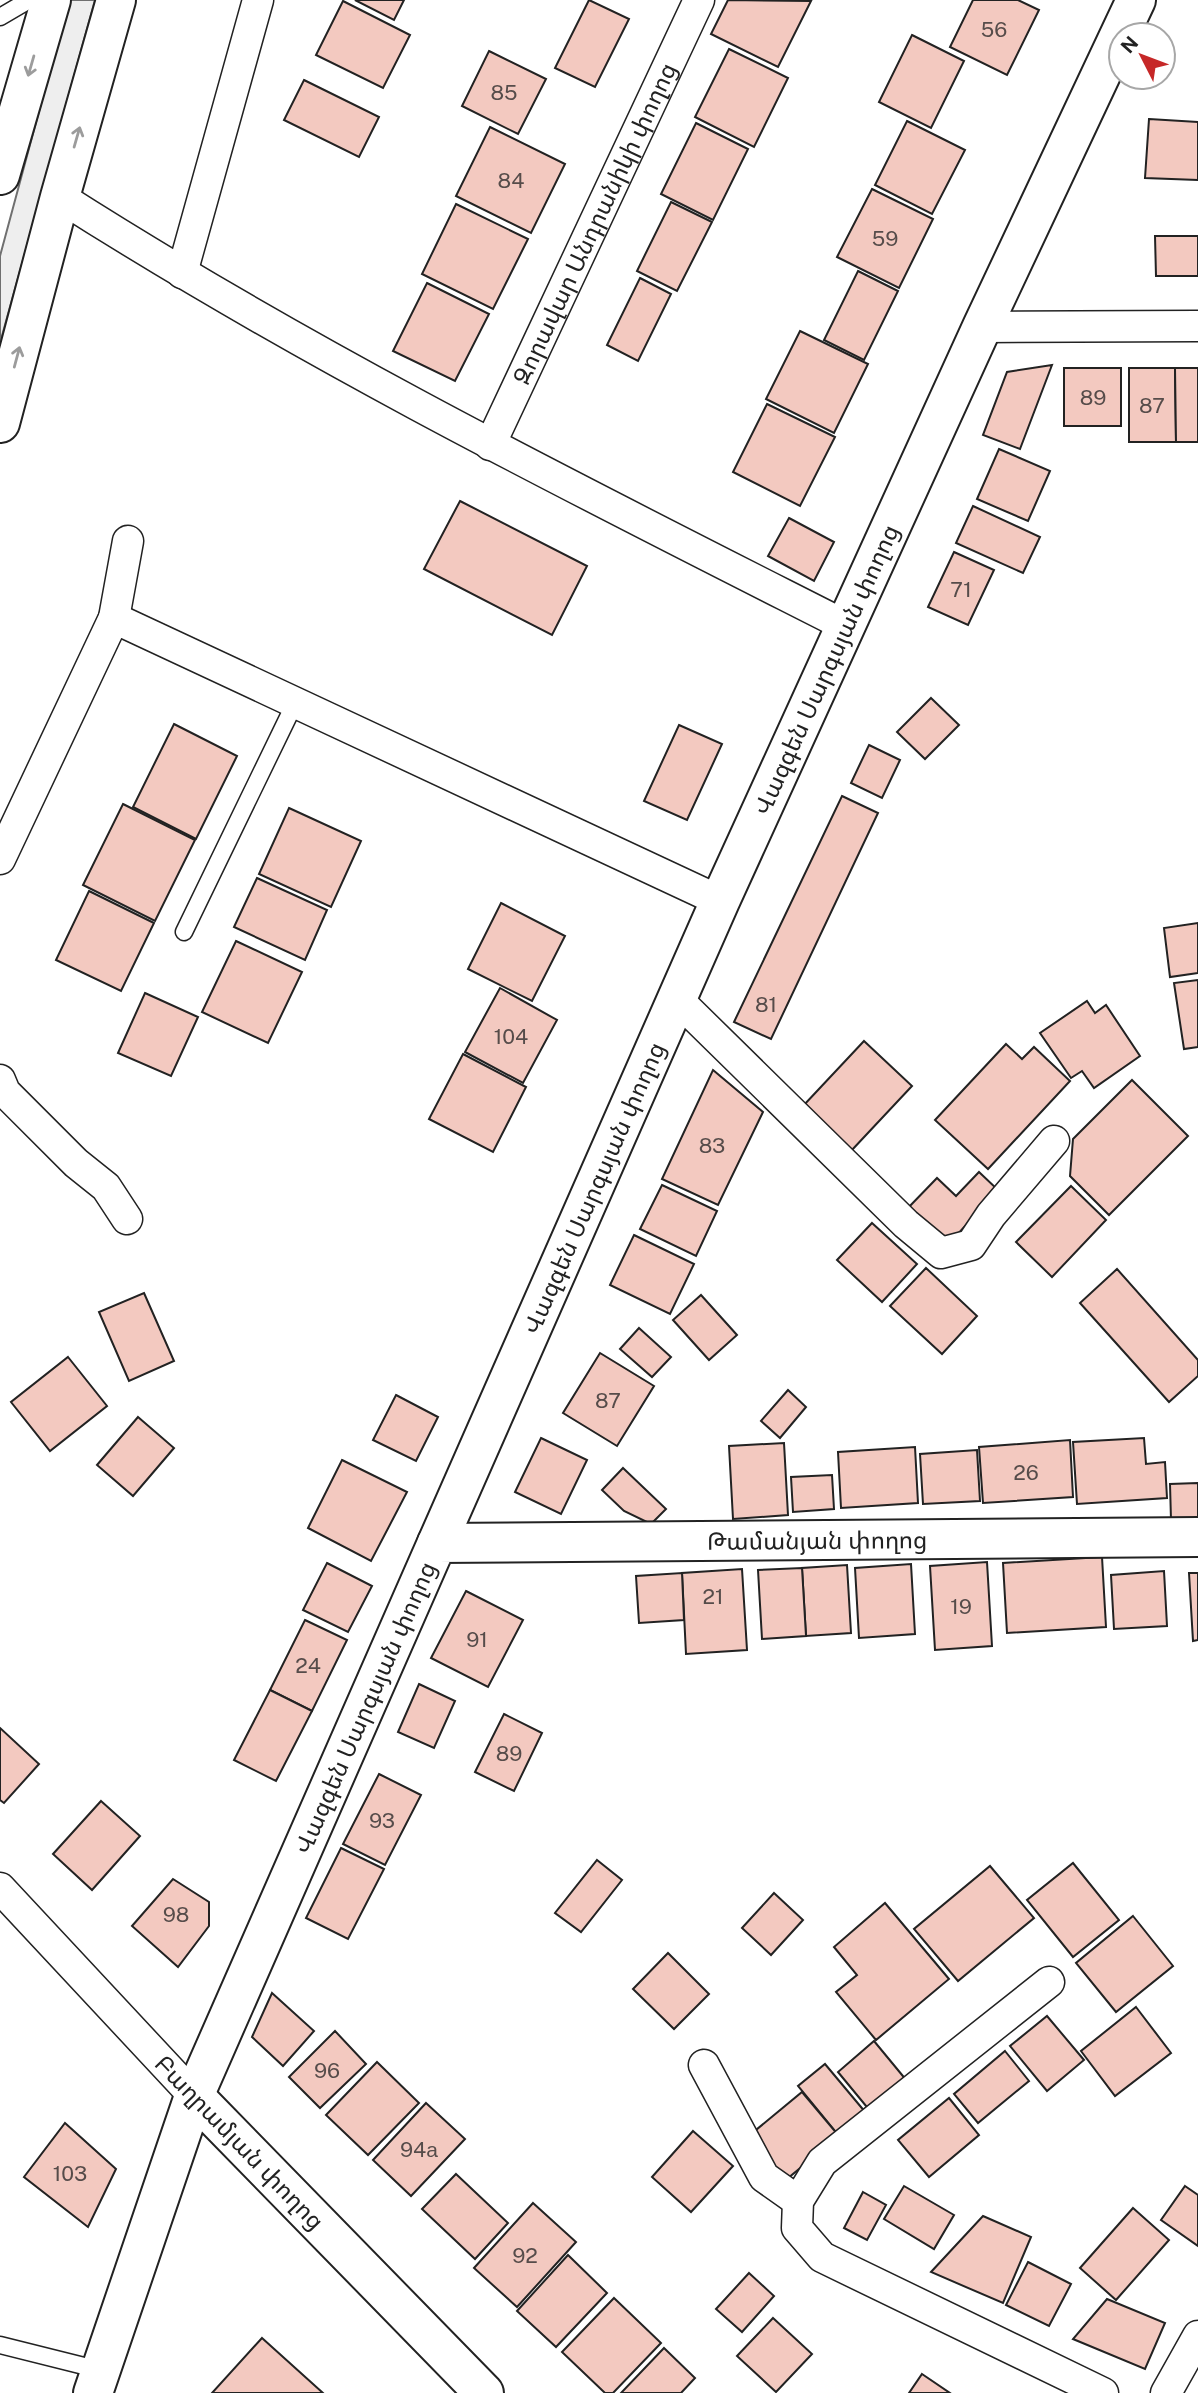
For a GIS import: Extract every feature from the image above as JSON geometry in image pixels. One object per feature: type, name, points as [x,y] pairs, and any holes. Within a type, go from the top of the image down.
[{"type":"main road","points":[[2,158],[51,0]]},
{"type":"main road","points":[[0,423],[116,0]]},
{"type":"main road","name":"Վազգեն Սարգսյան փողոց","points":[[96,2382],[194,2096],[720,901],[982,327],[1136,0]]},
{"type":"main road","name":"Թամանյան փողոց","points":[[437,1543],[1198,1537]]},
{"type":"main road","name":"Բաղրամյան փողոց","points":[[194,2096],[484,2393]]},
{"type":"street","points":[[182,273],[258,0]]},
{"type":"street","name":"Զորավար Անդրանիկի փողոց","points":[[490,445],[699,0]]},
{"type":"street","points":[[60,197],[182,273],[490,445],[846,626]]},
{"type":"street","points":[[982,327],[1198,326]]},
{"type":"street","points":[[0,859],[114,618],[128,541]]},
{"type":"street","points":[[114,618],[720,901]]},
{"type":"street","points":[[678,1000],[905,1224],[941,1253],[971,1245],[991,1215],[1054,1141]]},
{"type":"street","points":[[0,1080],[5,1092],[76,1163],[106,1186],[127,1219]]},
{"type":"street","name":"Բաղրամյան փողոց","points":[[0,1888],[194,2096]]},
{"type":"street","points":[[1049,1982],[822,2162],[799,2201],[797,2228],[822,2257],[1103,2393]]},
{"type":"street","points":[[704,2065],[764,2177],[799,2201]]},
{"type":"street","points":[[1166,2393],[1198,2336]]},
{"type":"lane","points":[[0,17],[29,0]]},
{"type":"lane","points":[[184,932],[295,703]]},
{"type":"lane","points":[[0,2346],[96,2382]]},
{"type":"shaded area","points":[[69,0],[95,0],[0,343],[0,256]]},
{"type":"building","points":[[355,0],[404,0],[394,20]]},
{"type":"building","points":[[589,0],[629,19],[595,87],[555,68]]},
{"type":"building","points":[[728,0],[811,1],[778,67],[711,34]]},
{"type":"building","points":[[973,0],[1018,0],[1039,10],[1007,75],[950,47]]},
{"type":"building","points":[[343,1],[410,35],[383,88],[316,55]]},
{"type":"building","points":[[912,35],[964,61],[931,128],[879,102]]},
{"type":"building","points":[[729,49],[788,78],[754,147],[695,117]]},
{"type":"building","points":[[489,51],[546,79],[518,134],[462,106]]},
{"type":"building","points":[[304,80],[379,117],[359,157],[284,120]]},
{"type":"building","points":[[1149,119],[1198,122],[1198,180],[1145,178]]},
{"type":"building","points":[[907,121],[965,150],[932,214],[875,185]]},
{"type":"building","points":[[696,123],[748,149],[713,220],[661,194]]},
{"type":"building","points":[[490,127],[565,164],[531,233],[456,196]]},
{"type":"building","points":[[872,189],[933,219],[899,288],[837,257]]},
{"type":"building","points":[[671,202],[712,222],[677,291],[637,271]]},
{"type":"building","points":[[456,204],[528,239],[493,309],[422,274]]},
{"type":"building","points":[[1155,236],[1198,236],[1198,276],[1156,276]]},
{"type":"building","points":[[858,271],[898,291],[864,360],[824,340]]},
{"type":"building","points":[[640,278],[671,294],[638,361],[607,345]]},
{"type":"building","points":[[427,283],[489,314],[455,381],[393,351]]},
{"type":"building","points":[[800,331],[868,364],[834,433],[766,399]]},
{"type":"building","points":[[1052,365],[1020,449],[983,435],[1007,372]]},
{"type":"building","points":[[1064,368],[1121,368],[1121,426],[1064,426]]},
{"type":"building","points":[[1129,368],[1175,368],[1176,442],[1129,442]]},
{"type":"building","points":[[1175,368],[1198,368],[1198,442],[1176,442]]},
{"type":"building","points":[[767,404],[835,437],[800,506],[733,472]]},
{"type":"building","points":[[999,449],[1050,471],[1028,521],[977,499]]},
{"type":"building","points":[[460,501],[587,566],[552,635],[424,569]]},
{"type":"building","points":[[973,506],[1040,537],[1023,573],[956,543]]},
{"type":"building","points":[[789,518],[834,542],[814,581],[768,556]]},
{"type":"building","points":[[954,552],[994,570],[968,625],[928,607]]},
{"type":"building","points":[[931,698],[959,725],[925,759],[897,732]]},
{"type":"building","points":[[174,724],[237,756],[196,839],[133,807]]},
{"type":"building","points":[[679,725],[722,744],[687,820],[644,801]]},
{"type":"building","points":[[869,745],[900,760],[882,798],[851,783]]},
{"type":"building","points":[[842,796],[878,813],[771,1039],[734,1022]]},
{"type":"building","points":[[123,804],[195,840],[155,921],[83,885]]},
{"type":"building","points":[[289,808],[361,841],[331,907],[259,874]]},
{"type":"building","points":[[257,878],[327,910],[305,960],[234,927]]},
{"type":"building","points":[[89,891],[154,923],[121,991],[56,960]]},
{"type":"building","points":[[501,903],[565,936],[532,1001],[468,969]]},
{"type":"building","points":[[1198,923],[1198,973],[1170,977],[1164,928]]},
{"type":"building","points":[[236,941],[302,972],[268,1043],[202,1012]]},
{"type":"building","points":[[1198,980],[1198,1047],[1184,1049],[1174,983]]},
{"type":"building","points":[[500,988],[557,1020],[523,1083],[465,1052]]},
{"type":"building","points":[[145,993],[198,1017],[171,1076],[118,1053]]},
{"type":"building","points":[[1087,1001],[1095,1013],[1106,1005],[1140,1056],[1094,1088],[1082,1071],[1071,1078],[1040,1033]]},
{"type":"building","points":[[864,1041],[912,1086],[851,1151],[803,1106]]},
{"type":"building","points":[[1006,1044],[1022,1059],[1034,1047],[1070,1081],[988,1169],[935,1120]]},
{"type":"building","points":[[463,1054],[526,1087],[493,1152],[429,1119]]},
{"type":"building","points":[[713,1070],[763,1112],[718,1205],[662,1179]]},
{"type":"building","points":[[1132,1080],[1188,1136],[1109,1215],[1070,1176],[1073,1139]]},
{"type":"building","points":[[979,1172],[998,1190],[946,1247],[906,1210],[937,1178],[956,1196]]},
{"type":"building","points":[[662,1185],[717,1211],[696,1256],[640,1229]]},
{"type":"building","points":[[1071,1186],[1106,1220],[1052,1277],[1016,1242]]},
{"type":"building","points":[[872,1223],[917,1264],[882,1302],[837,1260]]},
{"type":"building","points":[[634,1235],[694,1264],[670,1314],[610,1285]]},
{"type":"building","points":[[926,1268],[977,1316],[942,1354],[890,1306]]},
{"type":"building","points":[[1117,1269],[1198,1360],[1198,1376],[1169,1402],[1080,1303]]},
{"type":"building","points":[[144,1293],[174,1361],[129,1381],[99,1312]]},
{"type":"building","points":[[701,1295],[737,1335],[709,1360],[673,1320]]},
{"type":"building","points":[[639,1328],[671,1357],[652,1377],[620,1349]]},
{"type":"building","points":[[600,1353],[654,1386],[617,1446],[563,1413]]},
{"type":"building","points":[[68,1357],[107,1406],[50,1451],[11,1402]]},
{"type":"building","points":[[788,1390],[806,1407],[780,1438],[761,1421]]},
{"type":"building","points":[[396,1395],[438,1417],[416,1461],[373,1440]]},
{"type":"building","points":[[138,1417],[174,1448],[133,1496],[97,1465]]},
{"type":"building","points":[[541,1438],[587,1460],[561,1514],[515,1492]]},
{"type":"building","points":[[1144,1438],[1146,1464],[1165,1462],[1167,1498],[1077,1504],[1073,1442]]},
{"type":"building","points":[[1070,1440],[1073,1497],[983,1503],[979,1447]]},
{"type":"building","points":[[784,1443],[788,1515],[733,1519],[729,1446]]},
{"type":"building","points":[[915,1447],[918,1503],[841,1508],[838,1452]]},
{"type":"building","points":[[977,1450],[980,1501],[923,1504],[920,1454]]},
{"type":"building","points":[[342,1460],[407,1492],[371,1561],[308,1528]]},
{"type":"building","points":[[623,1468],[666,1509],[651,1524],[624,1511],[602,1490]]},
{"type":"building","points":[[832,1475],[834,1509],[793,1512],[791,1477]]},
{"type":"building","points":[[1198,1483],[1198,1519],[1171,1520],[1170,1484]]},
{"type":"building","points":[[1102,1557],[1106,1627],[1007,1633],[1003,1563]]},
{"type":"building","points":[[987,1562],[992,1646],[935,1650],[930,1566]]},
{"type":"building","points":[[327,1563],[372,1586],[348,1632],[303,1610]]},
{"type":"building","points":[[911,1564],[915,1634],[859,1638],[855,1568]]},
{"type":"building","points":[[847,1565],[851,1633],[806,1636],[802,1568]]},
{"type":"building","points":[[802,1568],[806,1636],[762,1639],[758,1570]]},
{"type":"building","points":[[742,1569],[747,1650],[686,1654],[682,1573]]},
{"type":"building","points":[[1164,1571],[1167,1626],[1114,1629],[1111,1575]]},
{"type":"building","points":[[682,1573],[684,1620],[639,1623],[636,1576]]},
{"type":"building","points":[[1189,1573],[1198,1573],[1198,1640],[1193,1641]]},
{"type":"building","points":[[466,1591],[523,1620],[488,1687],[431,1658]]},
{"type":"building","points":[[305,1620],[347,1640],[312,1711],[270,1690]]},
{"type":"building","points":[[419,1684],[455,1701],[434,1748],[398,1732]]},
{"type":"building","points":[[270,1690],[312,1711],[276,1781],[234,1760]]},
{"type":"building","points":[[504,1714],[542,1733],[514,1791],[475,1772]]},
{"type":"building","points":[[0,1728],[39,1764],[4,1803],[0,1800]]},
{"type":"building","points":[[379,1774],[421,1795],[385,1865],[343,1844]]},
{"type":"building","points":[[101,1801],[140,1836],[92,1890],[53,1854]]},
{"type":"building","points":[[341,1848],[384,1869],[348,1939],[306,1918]]},
{"type":"building","points":[[597,1860],[622,1880],[581,1932],[555,1913]]},
{"type":"building","points":[[1073,1863],[1119,1920],[1073,1957],[1027,1900]]},
{"type":"building","points":[[990,1866],[1034,1918],[958,1981],[914,1929]]},
{"type":"building","points":[[173,1879],[209,1902],[209,1926],[178,1967],[132,1926]]},
{"type":"building","points":[[774,1893],[803,1920],[771,1955],[742,1928]]},
{"type":"building","points":[[885,1903],[949,1979],[876,2040],[836,1992],[857,1975],[834,1947]]},
{"type":"building","points":[[1133,1916],[1173,1966],[1116,2012],[1076,1963]]},
{"type":"building","points":[[668,1953],[709,1994],[674,2029],[633,1989]]},
{"type":"building","points":[[272,1993],[314,2031],[283,2066],[252,2037]]},
{"type":"building","points":[[1136,2007],[1171,2053],[1115,2096],[1081,2051]]},
{"type":"building","points":[[1047,2016],[1084,2060],[1047,2091],[1010,2046]]},
{"type":"building","points":[[335,2031],[366,2064],[320,2108],[289,2077]]},
{"type":"building","points":[[874,2041],[907,2081],[871,2112],[838,2072]]},
{"type":"building","points":[[1005,2051],[1029,2081],[978,2123],[954,2094]]},
{"type":"building","points":[[377,2062],[419,2103],[368,2155],[326,2115]]},
{"type":"building","points":[[825,2064],[866,2113],[839,2136],[798,2086]]},
{"type":"building","points":[[802,2092],[839,2136],[782,2183],[745,2139]]},
{"type":"building","points":[[949,2098],[979,2135],[929,2177],[898,2140]]},
{"type":"building","points":[[426,2103],[465,2139],[411,2196],[373,2160]]},
{"type":"building","points":[[65,2123],[116,2169],[88,2227],[24,2177]]},
{"type":"building","points":[[693,2131],[733,2166],[691,2212],[652,2177]]},
{"type":"building","points":[[456,2174],[508,2223],[475,2259],[422,2209]]},
{"type":"building","points":[[904,2186],[954,2215],[934,2249],[884,2219]]},
{"type":"building","points":[[1185,2186],[1198,2195],[1198,2246],[1161,2220]]},
{"type":"building","points":[[863,2192],[886,2205],[867,2240],[844,2228]]},
{"type":"building","points":[[533,2203],[576,2242],[517,2307],[474,2268]]},
{"type":"building","points":[[1133,2208],[1169,2240],[1116,2300],[1080,2268]]},
{"type":"building","points":[[983,2216],[1031,2237],[1003,2303],[931,2272]]},
{"type":"building","points":[[568,2255],[607,2293],[556,2347],[517,2311]]},
{"type":"building","points":[[1028,2262],[1071,2284],[1049,2326],[1006,2305]]},
{"type":"building","points":[[749,2273],[774,2296],[742,2332],[716,2309]]},
{"type":"building","points":[[614,2298],[661,2343],[613,2393],[605,2393],[562,2352]]},
{"type":"building","points":[[1107,2299],[1165,2323],[1145,2369],[1073,2339]]},
{"type":"building","points":[[773,2318],[812,2354],[776,2392],[737,2356]]},
{"type":"building","points":[[262,2338],[323,2393],[212,2393]]},
{"type":"building","points":[[664,2348],[695,2378],[681,2393],[621,2393]]},
{"type":"building","points":[[922,2374],[950,2393],[909,2393]]}]
